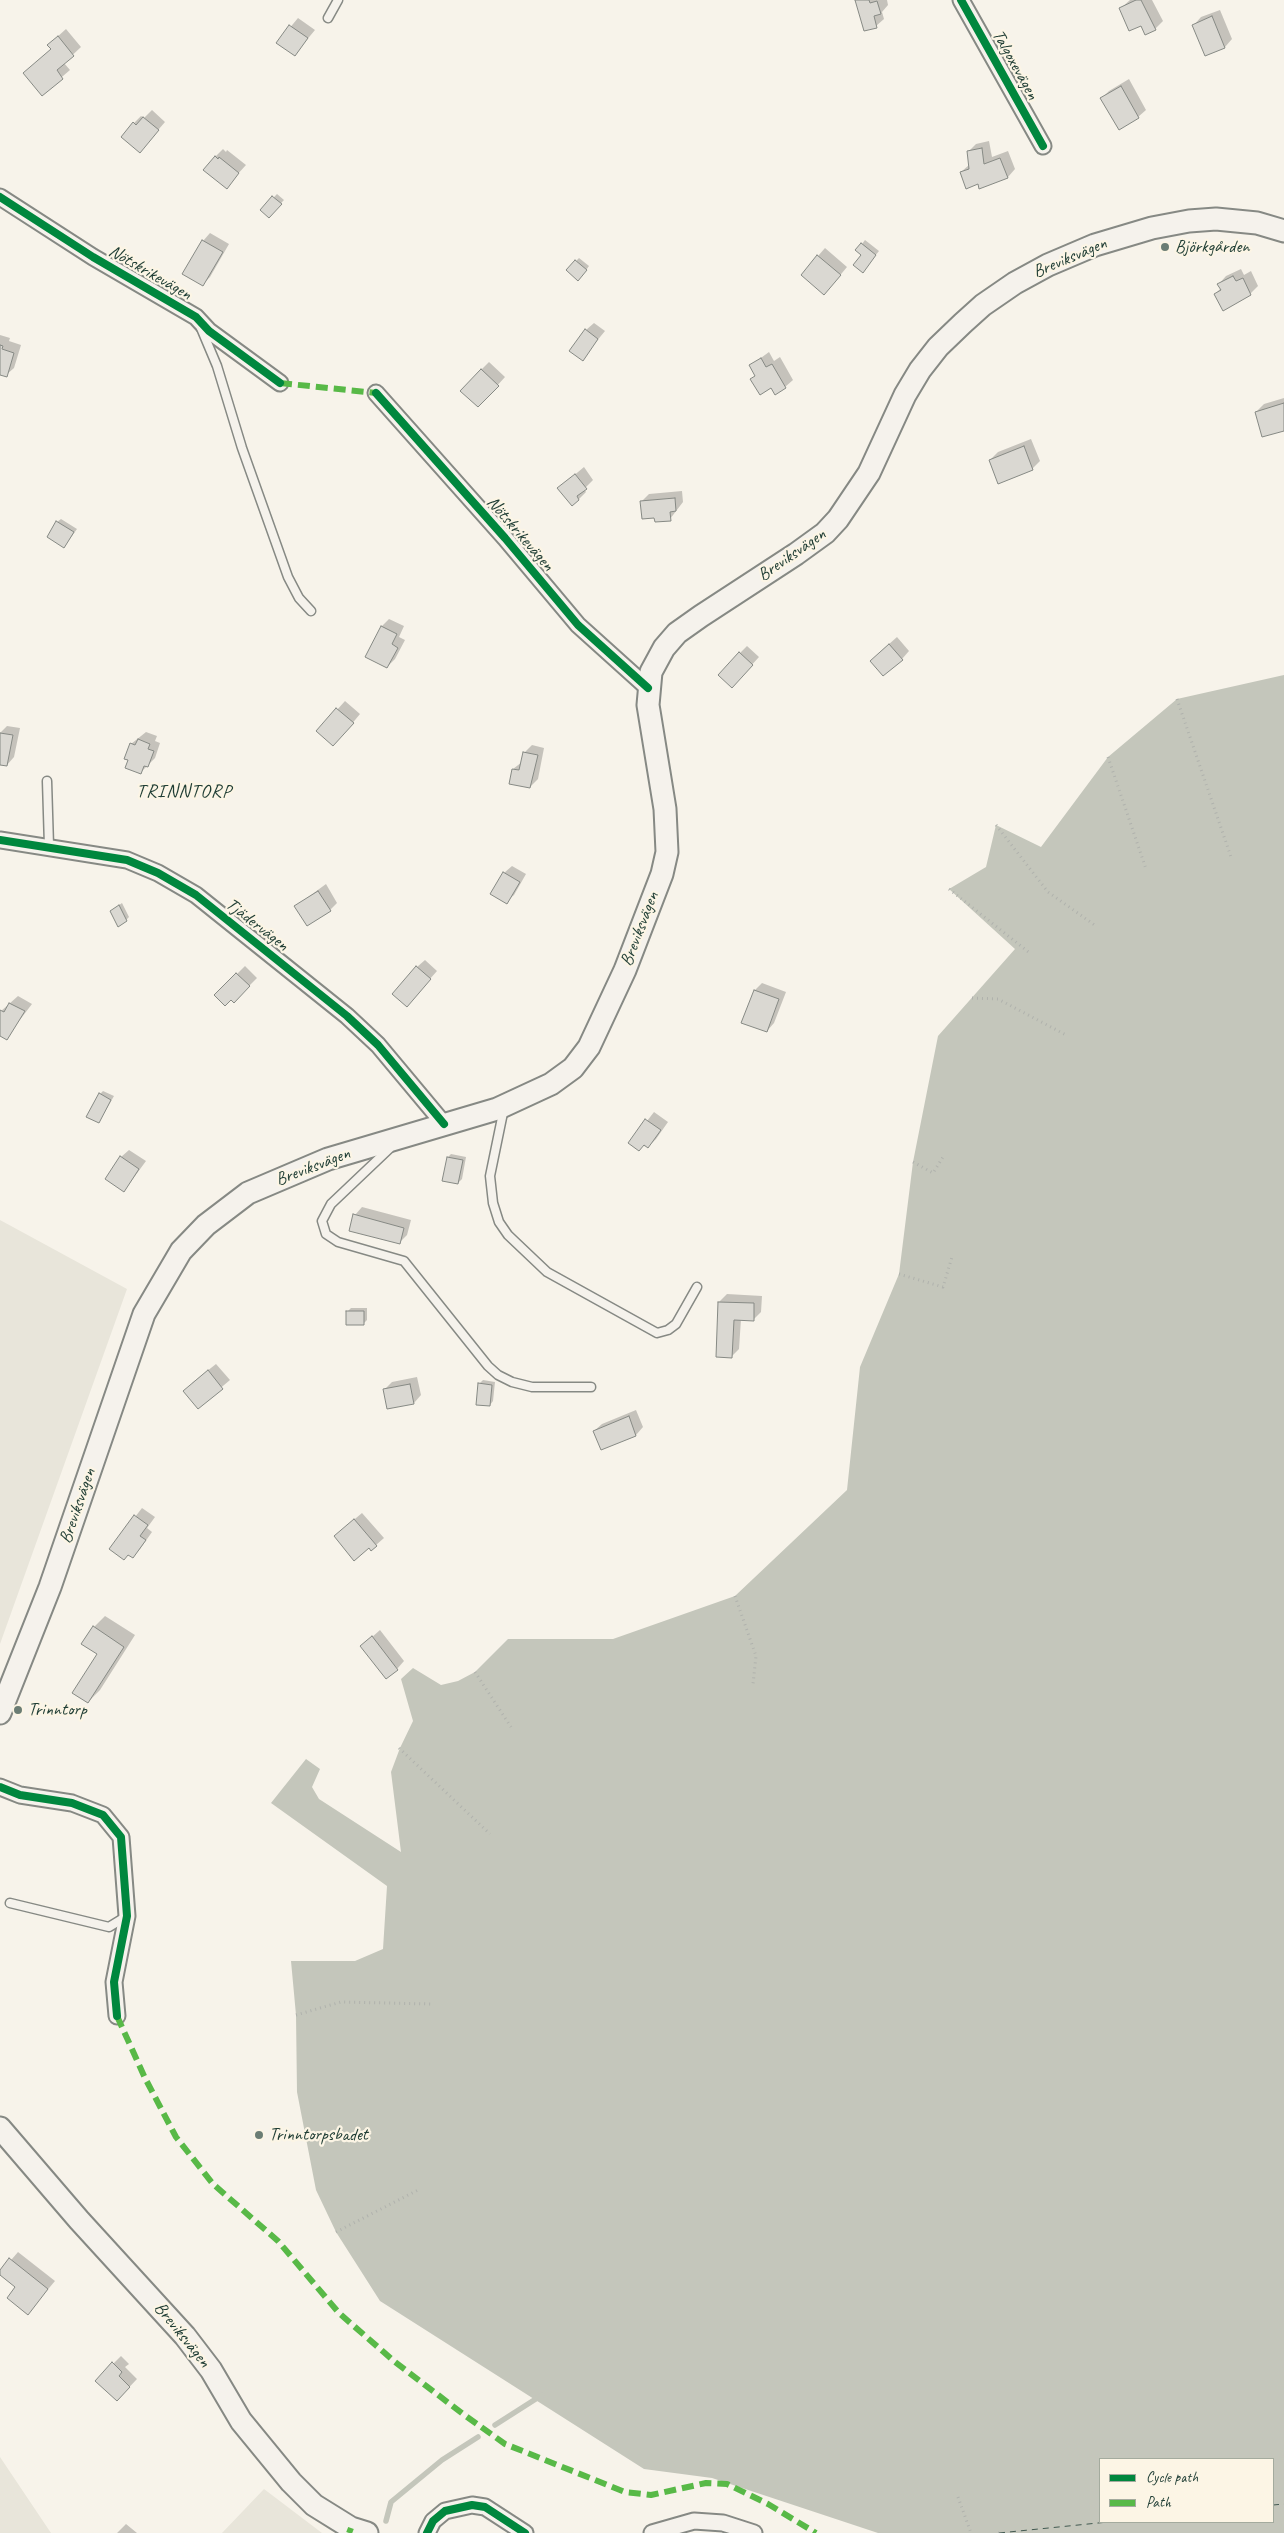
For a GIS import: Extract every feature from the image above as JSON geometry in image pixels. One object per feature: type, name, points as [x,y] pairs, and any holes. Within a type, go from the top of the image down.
[{"type":"main road","name":"Breviksvägen","points":[[0,1714],[50,1588],[144,1314],[181,1251],[206,1225],[248,1193],[328,1160],[505,1106],[551,1084],[573,1068],[589,1047],[625,970],[662,874],[668,840],[650,729],[648,688],[656,661],[677,633],[825,533],[838,519],[869,472],[905,395],[920,370],[938,346],[983,305],[1015,283],[1048,265],[1095,245],[1152,228],[1189,221],[1216,219],[1257,224],[1284,231]]},
{"type":"main road","name":"Breviksvägen","points":[[0,2128],[79,2220],[185,2336],[210,2370],[241,2421],[290,2482],[314,2505],[351,2528],[367,2533]]},
{"type":"street","name":"Talgoxevägen","points":[[961,0],[1043,146]]},
{"type":"street","name":"Nötskrikevägen","points":[[0,197],[93,257],[196,317],[209,331],[280,383]]},
{"type":"street","name":"Nötskrikevägen","points":[[376,393],[505,538],[578,625],[648,688]]},
{"type":"street","name":"Tjädervägen","points":[[0,840],[49,846],[127,860],[158,873],[196,895],[353,1022],[378,1045],[444,1124]]},
{"type":"street","points":[[0,1787],[20,1794],[72,1803],[103,1815],[121,1837],[127,1916],[114,1982],[117,2016]]},
{"type":"street","points":[[427,2533],[433,2521],[445,2511],[472,2505],[485,2508],[524,2533]]},
{"type":"street","points":[[652,2533],[694,2521],[723,2523],[754,2533]]},
{"type":"lane","points":[[328,18],[338,0]]},
{"type":"lane","points":[[196,317],[217,366],[242,448],[288,577],[300,598],[311,611]]},
{"type":"lane","points":[[47,781],[49,846]]},
{"type":"lane","points":[[505,1106],[490,1176],[493,1204],[499,1222],[508,1235],[547,1272],[657,1333],[668,1330],[676,1324],[697,1287]]},
{"type":"lane","points":[[403,1137],[331,1204],[322,1222],[326,1234],[338,1242],[404,1261],[488,1366],[498,1375],[512,1382],[532,1386],[591,1386]]},
{"type":"lane","points":[[10,1903],[109,1927],[127,1916]]},
{"type":"path","points":[[1177,699],[1231,857]]},
{"type":"path","points":[[1108,757],[1146,869]]},
{"type":"path","points":[[996,825],[1048,892],[1096,926]]},
{"type":"path","points":[[949,889],[1031,954]]},
{"type":"path","points":[[972,998],[998,999],[1066,1035]]},
{"type":"path","points":[[912,1162],[933,1173],[943,1157]]},
{"type":"path","points":[[899,1274],[943,1287],[952,1257]]},
{"type":"path","points":[[735,1596],[756,1656],[753,1684]]},
{"type":"path","points":[[475,1672],[511,1727]]},
{"type":"path","points":[[400,1748],[490,1834]]},
{"type":"path","points":[[296,2015],[341,2002],[432,2004]]},
{"type":"path","points":[[336,2232],[418,2190]]},
{"type":"path","points":[[958,2497],[971,2533]]},
{"type":"shaded area","points":[[1284,675],[1284,2533],[878,2533],[712,2478],[644,2469],[380,2301],[336,2232],[316,2190],[297,2092],[296,2015],[291,1961],[355,1961],[383,1949],[387,1886],[271,1803],[306,1759],[320,1769],[312,1787],[319,1799],[401,1852],[391,1772],[413,1721],[401,1679],[413,1668],[441,1685],[458,1681],[475,1672],[508,1639],[613,1639],[735,1596],[847,1490],[860,1367],[899,1274],[913,1162],[938,1036],[1015,949],[949,889],[986,867],[996,825],[1041,847],[1108,757],[1177,699]]},
{"type":"shaded area","points":[[0,1220],[127,1289],[0,1644]]},
{"type":"shaded area","points":[[0,2457],[51,2533],[0,2533]]},
{"type":"shaded area","points":[[264,2489],[322,2533],[222,2533]]},
{"type":"building","points":[[855,0],[869,0],[870,3],[877,1],[881,14],[874,16],[877,28],[864,31]]},
{"type":"building","points":[[1136,0],[1141,0],[1156,30],[1145,35],[1141,26],[1129,31],[1119,8]]},
{"type":"building","points":[[1212,16],[1225,48],[1205,56],[1192,25]]},
{"type":"building","points":[[289,25],[308,38],[295,56],[276,43]]},
{"type":"building","points":[[58,36],[74,56],[57,70],[63,79],[42,96],[23,73],[51,49],[47,45]]},
{"type":"building","points":[[1121,86],[1139,118],[1119,130],[1100,98]]},
{"type":"building","points":[[143,117],[159,130],[140,153],[121,137],[133,122],[136,125]]},
{"type":"building","points":[[982,148],[984,164],[1000,158],[1008,178],[979,189],[978,184],[966,189],[960,172],[969,169],[967,151]]},
{"type":"building","points":[[215,156],[239,173],[227,189],[203,170]]},
{"type":"building","points":[[272,196],[282,204],[269,218],[260,210]]},
{"type":"building","points":[[202,240],[223,252],[203,286],[182,274]]},
{"type":"building","points":[[861,243],[876,255],[863,273],[853,265],[861,255],[855,250]]},
{"type":"building","points":[[817,255],[841,275],[824,295],[801,275]]},
{"type":"building","points":[[575,260],[587,270],[578,281],[566,270]]},
{"type":"building","points":[[1233,276],[1236,281],[1243,278],[1251,295],[1223,311],[1214,294],[1221,290],[1217,284]]},
{"type":"building","points":[[585,329],[598,339],[583,361],[569,351]]},
{"type":"building","points":[[0,345],[3,346],[2,349],[14,353],[7,377],[0,375]]},
{"type":"building","points":[[761,358],[766,367],[772,364],[786,388],[775,395],[771,388],[760,395],[750,379],[755,376],[749,365]]},
{"type":"building","points":[[481,369],[499,386],[478,407],[460,391]]},
{"type":"building","points":[[1284,403],[1284,431],[1262,437],[1255,412]]},
{"type":"building","points":[[1024,446],[1033,470],[998,484],[989,460]]},
{"type":"building","points":[[575,474],[587,489],[577,496],[579,500],[572,506],[557,488]]},
{"type":"building","points":[[675,498],[676,511],[670,512],[671,521],[655,522],[654,518],[642,519],[640,501]]},
{"type":"building","points":[[56,521],[74,532],[64,548],[47,537]]},
{"type":"building","points":[[381,626],[397,634],[392,644],[398,648],[387,668],[365,657]]},
{"type":"building","points":[[889,644],[903,660],[883,676],[870,661]]},
{"type":"building","points":[[739,652],[753,665],[732,688],[718,675]]},
{"type":"building","points":[[336,708],[354,723],[333,746],[316,731]]},
{"type":"building","points":[[0,733],[13,735],[7,766],[0,765]]},
{"type":"building","points":[[138,739],[150,744],[148,749],[154,751],[148,767],[144,766],[141,774],[125,768],[128,760],[124,759],[130,743],[135,745]]},
{"type":"building","points":[[523,752],[538,755],[530,788],[509,784],[512,769],[519,770]]},
{"type":"building","points":[[503,872],[520,882],[507,904],[490,894]]},
{"type":"building","points":[[318,891],[331,911],[307,926],[294,906]]},
{"type":"building","points":[[119,905],[127,921],[118,927],[110,911]]},
{"type":"building","points":[[416,966],[431,979],[407,1007],[392,994]]},
{"type":"building","points":[[236,973],[250,986],[234,1003],[231,1000],[225,1006],[214,995]]},
{"type":"building","points":[[754,990],[779,999],[767,1032],[741,1023]]},
{"type":"building","points":[[9,1003],[25,1011],[7,1040],[0,1036],[0,1010],[4,1012]]},
{"type":"building","points":[[99,1093],[111,1100],[99,1123],[86,1117]]},
{"type":"building","points":[[645,1119],[661,1130],[648,1148],[644,1145],[639,1151],[628,1143]]},
{"type":"building","points":[[120,1156],[139,1169],[124,1192],[105,1179]]},
{"type":"building","points":[[447,1157],[463,1160],[458,1184],[442,1181]]},
{"type":"building","points":[[353,1214],[404,1228],[400,1244],[349,1231]]},
{"type":"building","points":[[718,1302],[754,1303],[754,1321],[734,1320],[732,1358],[716,1357]]},
{"type":"building","points":[[346,1311],[364,1311],[364,1325],[346,1325]]},
{"type":"building","points":[[208,1370],[223,1389],[198,1409],[183,1391]]},
{"type":"building","points":[[478,1383],[492,1385],[490,1406],[476,1405]]},
{"type":"building","points":[[410,1384],[414,1404],[387,1409],[383,1389]]},
{"type":"building","points":[[629,1416],[636,1436],[601,1450],[593,1431]]},
{"type":"building","points":[[134,1515],[148,1525],[140,1536],[146,1540],[133,1558],[128,1555],[124,1560],[109,1549]]},
{"type":"building","points":[[354,1519],[377,1546],[371,1551],[369,1548],[354,1561],[334,1536]]},
{"type":"building","points":[[93,1626],[124,1647],[88,1703],[72,1693],[97,1654],[81,1644]]},
{"type":"building","points":[[372,1636],[398,1670],[386,1679],[360,1646]]},
{"type":"building","points":[[9,2258],[48,2289],[28,2315],[7,2298],[15,2287],[0,2275],[0,2270]]},
{"type":"building","points":[[112,2362],[122,2372],[119,2376],[130,2387],[117,2401],[95,2381]]},
{"type":"waterway","points":[[495,2425],[542,2395]]},
{"type":"waterway","points":[[386,2521],[391,2502],[442,2460],[478,2437]]},
{"type":"ferry route","points":[[1274,2505],[1284,2504]]},
{"type":"ferry route","points":[[999,2533],[1099,2523]]},
{"type":"marked path","points":[[280,383],[376,393]]},
{"type":"marked path","points":[[117,2016],[145,2078],[176,2137],[213,2184],[278,2241],[339,2313],[395,2362],[463,2414],[505,2444],[625,2492],[651,2495],[706,2483],[727,2484],[768,2504],[816,2533]]},
{"type":"marked path","points":[[349,2533],[351,2528]]},
{"type":"cycle path","points":[[961,0],[1043,146]]},
{"type":"cycle path","points":[[0,197],[93,257],[196,317],[209,331],[280,383]]},
{"type":"cycle path","points":[[376,393],[505,538],[578,625],[648,688]]},
{"type":"cycle path","points":[[0,840],[127,860],[158,873],[196,895],[347,1016],[378,1045],[444,1124]]},
{"type":"cycle path","points":[[0,1787],[20,1795],[72,1803],[103,1815],[121,1837],[127,1916],[114,1982],[117,2016]]},
{"type":"cycle path","points":[[427,2533],[433,2521],[445,2511],[472,2505],[485,2507],[525,2533]]},
{"type":"place","name":"Björkgården","points":[[1165,247]]},
{"type":"place","name":"Trinntorp","points":[[18,1710]]},
{"type":"place","name":"Trinntorpsbadet","points":[[259,2135]]},
{"type":"district","name":"TRINNTORP","points":[[184,792]]}]
